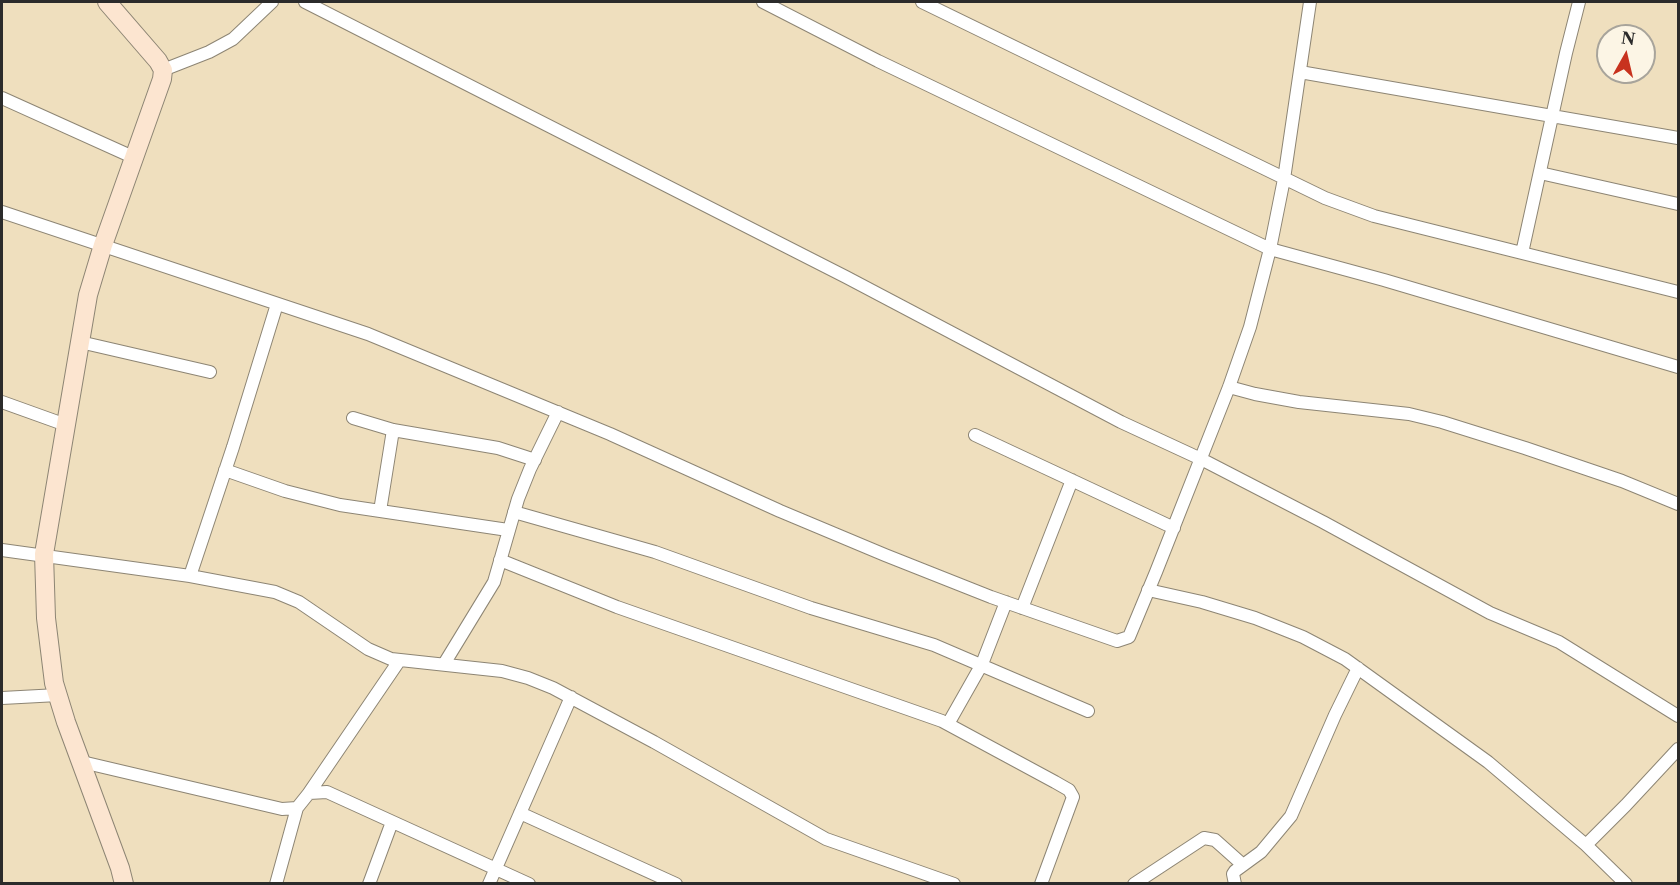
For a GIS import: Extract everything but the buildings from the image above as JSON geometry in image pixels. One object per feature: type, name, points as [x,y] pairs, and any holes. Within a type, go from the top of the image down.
[{"type":"street","points":[[107,2],[158,61],[163,70],[162,79],[103,245],[88,295],[44,554],[46,618],[54,683],[124,884]]},
{"type":"street","points":[[163,70],[209,52],[233,39],[272,2]]},
{"type":"street","points":[[305,2],[846,277],[1121,422],[1201,459],[1490,613],[1559,642],[1678,716]]},
{"type":"street","points":[[763,2],[878,61],[1270,249],[1384,280],[1678,367]]},
{"type":"street","points":[[922,2],[1128,100],[1325,198],[1374,216],[1678,292]]},
{"type":"street","points":[[2,212],[368,334],[558,412],[791,515],[1006,602],[1117,641],[1129,637],[1201,459],[1250,327],[1270,249],[1284,179],[1310,2]]},
{"type":"street","points":[[1522,253],[1579,2]]},
{"type":"street","points":[[1300,72],[1678,138]]},
{"type":"street","points":[[2,98],[135,158]]},
{"type":"street","points":[[1540,173],[1678,204]]},
{"type":"street","points":[[190,576],[277,304]]},
{"type":"street","points":[[80,342],[210,372]]},
{"type":"street","points":[[1229,387],[1282,399],[1409,414],[1442,422],[1590,470],[1678,504]]},
{"type":"street","points":[[2,402],[66,425]]},
{"type":"street","points":[[444,664],[494,582],[514,512],[558,412]]},
{"type":"street","points":[[353,418],[393,430],[472,442],[535,460]]},
{"type":"street","points":[[380,511],[393,430]]},
{"type":"street","points":[[975,435],[1174,528]]},
{"type":"street","points":[[225,470],[309,498],[340,505],[508,530]]},
{"type":"street","points":[[1022,608],[1072,480]]},
{"type":"street","points":[[514,512],[655,552],[811,608],[934,645],[1088,711]]},
{"type":"street","points":[[2,550],[190,576],[275,592],[299,602],[368,649],[391,659],[501,671],[528,678],[571,697],[826,839],[954,884]]},
{"type":"street","points":[[500,560],[617,607],[911,709],[948,724],[1069,790],[1072,796],[1041,884]]},
{"type":"street","points":[[1148,590],[1202,602],[1255,618],[1303,637],[1345,659],[1488,762],[1586,845],[1626,884]]},
{"type":"street","points":[[948,724],[982,664],[1006,602]]},
{"type":"street","points":[[276,884],[297,808],[399,661]]},
{"type":"street","points":[[1235,884],[1233,874],[1261,852],[1290,816],[1358,668]]},
{"type":"street","points":[[2,698],[58,695]]},
{"type":"street","points":[[489,884],[571,697]]},
{"type":"street","points":[[1586,845],[1678,749]]},
{"type":"street","points":[[81,762],[282,809],[297,808]]},
{"type":"street","points":[[309,793],[327,792],[529,884]]},
{"type":"street","points":[[520,813],[676,884]]},
{"type":"street","points":[[369,884],[392,822]]},
{"type":"street","points":[[1134,884],[1204,838],[1215,840],[1243,865]]}]
